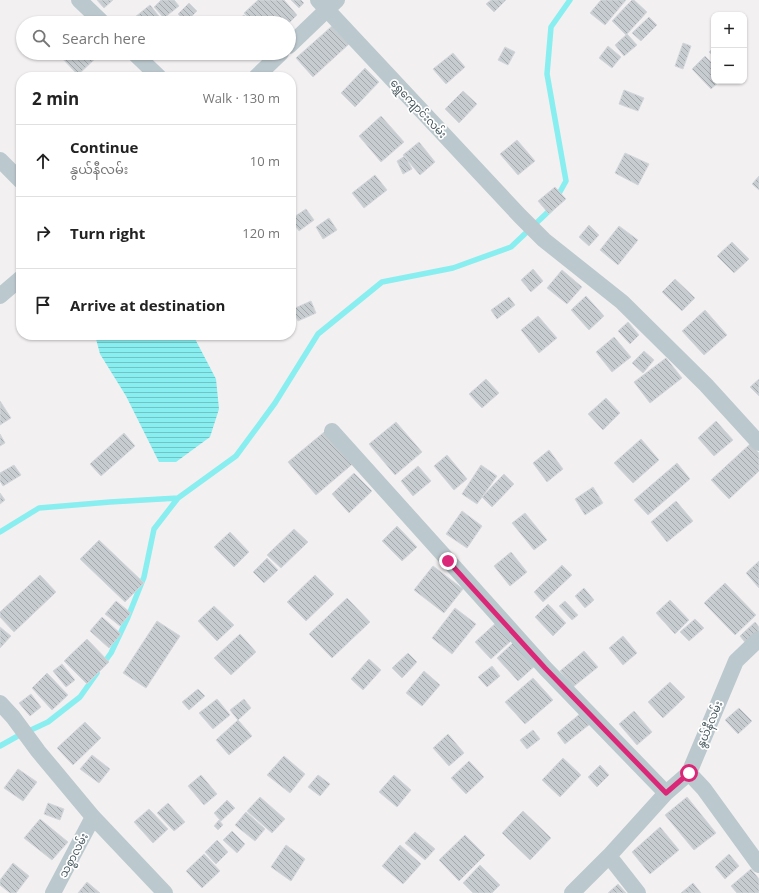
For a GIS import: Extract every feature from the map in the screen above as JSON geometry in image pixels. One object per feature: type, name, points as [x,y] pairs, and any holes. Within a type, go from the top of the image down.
[{"type":"street","points":[[79,0],[96,16]]},
{"type":"street","points":[[296,38],[327,3]]},
{"type":"street","name":"ရွှေကျောင်းလမ်း","points":[[327,3],[520,216],[544,240],[622,302],[706,385],[759,443]]},
{"type":"street","points":[[141,60],[154,72]]},
{"type":"street","points":[[261,72],[274,60]]},
{"type":"street","points":[[0,160],[16,176]]},
{"type":"street","points":[[0,296],[16,282]]},
{"type":"street","points":[[332,431],[545,668],[666,793]]},
{"type":"street","name":"နွယ်နီလမ်း","points":[[572,893],[666,793],[689,773],[736,661],[759,639]]},
{"type":"street","points":[[0,704],[13,717],[38,751],[93,817],[165,893]]},
{"type":"street","points":[[689,773],[704,789],[759,865]]},
{"type":"street","name":"သစ္စာလမ်း","points":[[53,893],[93,817]]},
{"type":"street","points":[[608,856],[638,893]]},
{"type":"water","points":[[96,340],[196,340],[216,379],[219,409],[210,437],[176,462],[159,462],[126,396],[100,354]]},
{"type":"building","points":[[97,0],[113,0],[104,8]]},
{"type":"building","points":[[161,0],[174,0],[179,6],[166,16],[162,16],[154,7]]},
{"type":"building","points":[[258,0],[284,0],[297,15],[247,16],[244,13]]},
{"type":"building","points":[[291,0],[301,0],[304,3],[299,8]]},
{"type":"building","points":[[491,0],[506,0],[494,12],[486,4]]},
{"type":"building","points":[[601,0],[626,0],[605,25],[590,13]]},
{"type":"building","points":[[632,0],[634,0],[647,12],[626,35],[612,21]]},
{"type":"building","points":[[189,3],[197,11],[192,16],[180,16],[178,14]]},
{"type":"building","points":[[150,5],[159,16],[136,16]]},
{"type":"building","points":[[649,17],[657,25],[641,41],[632,33]]},
{"type":"building","points":[[332,26],[349,44],[313,77],[296,58]]},
{"type":"building","points":[[627,34],[637,45],[624,56],[615,45]]},
{"type":"building","points":[[683,43],[691,46],[683,69],[675,66]]},
{"type":"building","points":[[608,46],[621,57],[612,68],[599,58]]},
{"type":"building","points":[[505,47],[515,52],[508,65],[498,60]]},
{"type":"building","points":[[453,53],[465,67],[446,84],[433,69]]},
{"type":"building","points":[[705,56],[711,62],[711,84],[717,84],[711,89],[692,69]]},
{"type":"building","points":[[64,60],[94,60],[81,72],[75,72]]},
{"type":"building","points":[[365,68],[379,82],[355,107],[341,93]]},
{"type":"building","points":[[624,90],[644,98],[638,111],[619,104]]},
{"type":"building","points":[[463,91],[477,104],[459,123],[445,109]]},
{"type":"building","points":[[381,116],[404,142],[381,162],[359,136]]},
{"type":"building","points":[[517,140],[535,161],[518,175],[500,154]]},
{"type":"building","points":[[419,142],[435,162],[420,175],[403,155]]},
{"type":"building","points":[[625,153],[649,164],[638,185],[615,173]]},
{"type":"building","points":[[405,156],[412,169],[403,174],[397,161]]},
{"type":"building","points":[[375,175],[387,190],[364,208],[352,193]]},
{"type":"building","points":[[759,176],[759,190],[752,184]]},
{"type":"building","points":[[555,187],[566,199],[549,214],[538,201]]},
{"type":"building","points":[[306,209],[314,220],[299,231],[296,226],[296,216]]},
{"type":"building","points":[[329,218],[337,230],[323,239],[316,227]]},
{"type":"building","points":[[589,225],[599,235],[589,246],[579,237]]},
{"type":"building","points":[[619,226],[638,240],[618,265],[600,250]]},
{"type":"building","points":[[732,242],[749,259],[734,273],[717,256]]},
{"type":"building","points":[[533,269],[543,281],[531,292],[521,280]]},
{"type":"building","points":[[562,270],[582,287],[567,304],[547,288]]},
{"type":"building","points":[[675,279],[695,298],[682,311],[662,292]]},
{"type":"building","points":[[586,296],[604,316],[589,330],[571,310]]},
{"type":"building","points":[[509,297],[515,305],[497,319],[491,310]]},
{"type":"building","points":[[311,301],[316,313],[298,321],[296,316],[296,308]]},
{"type":"building","points":[[705,310],[727,335],[704,355],[682,331]]},
{"type":"building","points":[[538,316],[557,338],[539,353],[521,330]]},
{"type":"building","points":[[628,322],[639,335],[630,344],[618,331]]},
{"type":"building","points":[[614,337],[631,357],[612,372],[596,352]]},
{"type":"building","points":[[644,351],[654,360],[643,373],[632,363]]},
{"type":"building","points":[[666,358],[682,378],[650,403],[634,382]]},
{"type":"building","points":[[486,379],[499,393],[482,408],[469,394]]},
{"type":"building","points":[[759,379],[759,396],[750,387]]},
{"type":"building","points":[[606,398],[620,413],[603,430],[588,414]]},
{"type":"building","points":[[0,401],[11,418],[0,425]]},
{"type":"building","points":[[716,421],[733,440],[714,456],[698,438]]},
{"type":"building","points":[[396,422],[422,452],[395,475],[369,444]]},
{"type":"building","points":[[329,428],[356,461],[316,495],[288,462]]},
{"type":"building","points":[[124,433],[135,446],[101,476],[90,464]]},
{"type":"building","points":[[0,434],[5,443],[0,446]]},
{"type":"building","points":[[641,439],[659,460],[633,483],[614,463]]},
{"type":"building","points":[[750,444],[759,453],[759,471],[729,499],[711,480]]},
{"type":"building","points":[[549,450],[563,469],[547,482],[533,463]]},
{"type":"building","points":[[447,455],[467,479],[454,490],[434,466]]},
{"type":"building","points":[[677,463],[690,479],[648,515],[634,500]]},
{"type":"building","points":[[14,465],[21,475],[3,486],[0,481],[0,473]]},
{"type":"building","points":[[481,465],[497,476],[477,504],[462,494]]},
{"type":"building","points":[[418,466],[431,481],[413,496],[401,481]]},
{"type":"building","points":[[354,473],[372,491],[349,513],[332,494]]},
{"type":"building","points":[[504,474],[514,484],[492,507],[482,497]]},
{"type":"building","points":[[593,487],[603,503],[585,515],[575,499]]},
{"type":"building","points":[[0,493],[5,500],[0,504]]},
{"type":"building","points":[[676,501],[693,521],[667,542],[651,522]]},
{"type":"building","points":[[462,511],[482,526],[467,548],[446,534]]},
{"type":"building","points":[[525,513],[547,540],[534,550],[512,523]]},
{"type":"building","points":[[397,526],[417,547],[402,561],[382,541]]},
{"type":"building","points":[[294,529],[308,542],[281,568],[267,555]]},
{"type":"building","points":[[230,532],[249,552],[234,567],[214,547]]},
{"type":"building","points":[[99,540],[144,583],[125,602],[80,559]]},
{"type":"building","points":[[511,552],[527,572],[510,586],[494,566]]},
{"type":"building","points":[[267,558],[278,570],[264,583],[253,572]]},
{"type":"building","points":[[759,561],[759,588],[746,573]]},
{"type":"building","points":[[562,565],[572,575],[543,602],[534,592]]},
{"type":"building","points":[[433,566],[463,589],[444,613],[414,590]]},
{"type":"building","points":[[40,575],[56,592],[14,632],[0,617],[0,612]]},
{"type":"building","points":[[315,575],[334,594],[306,621],[287,602]]},
{"type":"building","points":[[725,583],[756,615],[735,635],[704,603]]},
{"type":"building","points":[[584,588],[594,600],[585,608],[575,596]]},
{"type":"building","points":[[347,598],[370,622],[332,658],[309,634]]},
{"type":"building","points":[[670,600],[689,620],[675,634],[656,613]]},
{"type":"building","points":[[116,601],[131,613],[120,626],[105,614]]},
{"type":"building","points":[[565,601],[578,615],[572,620],[559,606]]},
{"type":"building","points":[[548,604],[566,623],[553,636],[535,617]]},
{"type":"building","points":[[214,606],[234,625],[217,641],[198,621]]},
{"type":"building","points":[[455,608],[476,624],[452,654],[432,638]]},
{"type":"building","points":[[102,617],[121,634],[109,648],[90,631]]},
{"type":"building","points":[[695,619],[704,628],[689,641],[680,632]]},
{"type":"building","points":[[157,621],[180,636],[146,688],[123,673]]},
{"type":"building","points":[[497,622],[513,639],[491,659],[475,642]]},
{"type":"building","points":[[755,622],[759,627],[759,636],[748,646],[740,636]]},
{"type":"building","points":[[0,627],[11,636],[0,648]]},
{"type":"building","points":[[240,634],[256,652],[231,675],[214,658]]},
{"type":"building","points":[[623,636],[637,653],[623,665],[609,648]]},
{"type":"building","points":[[87,639],[109,662],[87,684],[64,661]]},
{"type":"building","points":[[514,642],[536,665],[518,681],[497,658]]},
{"type":"building","points":[[584,651],[598,667],[573,687],[560,671]]},
{"type":"building","points":[[408,653],[417,662],[402,678],[392,668]]},
{"type":"building","points":[[369,659],[381,670],[363,690],[351,679]]},
{"type":"building","points":[[62,664],[75,680],[66,687],[53,671]]},
{"type":"building","points":[[492,666],[500,676],[487,687],[478,677]]},
{"type":"building","points":[[424,671],[440,685],[422,706],[406,693]]},
{"type":"building","points":[[47,673],[68,695],[52,710],[32,688]]},
{"type":"building","points":[[533,678],[553,700],[525,724],[505,702]]},
{"type":"building","points":[[670,682],[685,697],[663,718],[648,702]]},
{"type":"building","points":[[198,689],[205,696],[189,710],[182,702]]},
{"type":"building","points":[[31,694],[41,707],[30,716],[19,703]]},
{"type":"building","points":[[217,699],[230,715],[213,729],[199,713]]},
{"type":"building","points":[[244,699],[251,708],[238,720],[230,710]]},
{"type":"building","points":[[739,708],[752,721],[738,734],[725,720]]},
{"type":"building","points":[[634,711],[652,732],[637,745],[619,724]]},
{"type":"building","points":[[581,713],[590,724],[565,744],[557,733]]},
{"type":"building","points":[[238,720],[252,736],[229,755],[216,740]]},
{"type":"building","points":[[85,722],[101,738],[73,765],[57,748]]},
{"type":"building","points":[[533,730],[540,739],[527,749],[520,740]]},
{"type":"building","points":[[448,734],[464,753],[449,766],[433,748]]},
{"type":"building","points":[[92,755],[110,769],[99,783],[80,769]]},
{"type":"building","points":[[284,756],[305,774],[290,793],[267,775]]},
{"type":"building","points":[[563,758],[581,775],[560,797],[542,780]]},
{"type":"building","points":[[469,761],[484,777],[466,794],[451,778]]},
{"type":"building","points":[[600,765],[609,775],[597,787],[588,777]]},
{"type":"building","points":[[18,769],[37,782],[23,801],[4,788]]},
{"type":"building","points":[[201,775],[217,794],[204,805],[188,786]]},
{"type":"building","points":[[318,775],[330,784],[320,796],[308,787]]},
{"type":"building","points":[[394,775],[411,790],[397,807],[379,792]]},
{"type":"building","points":[[260,797],[285,819],[272,833],[247,811]]},
{"type":"building","points":[[687,797],[716,833],[694,850],[665,815]]},
{"type":"building","points":[[227,800],[235,808],[221,821],[214,813]]},
{"type":"building","points":[[48,803],[64,809],[60,820],[44,814]]},
{"type":"building","points":[[168,803],[185,822],[174,831],[157,813]]},
{"type":"building","points":[[149,809],[168,829],[153,843],[134,822]]},
{"type":"building","points":[[523,811],[551,838],[530,860],[502,833]]},
{"type":"building","points":[[246,812],[265,829],[255,841],[235,825]]},
{"type":"building","points":[[40,819],[68,842],[52,860],[24,838]]},
{"type":"building","points":[[219,820],[223,825],[218,830],[214,826]]},
{"type":"building","points":[[660,827],[679,850],[650,874],[632,852]]},
{"type":"building","points":[[232,831],[245,844],[237,853],[223,840]]},
{"type":"building","points":[[415,832],[435,849],[425,860],[405,843]]},
{"type":"building","points":[[465,835],[485,855],[459,881],[439,860]]},
{"type":"building","points":[[217,840],[228,852],[216,864],[205,852]]},
{"type":"building","points":[[286,845],[305,859],[291,881],[271,867]]},
{"type":"building","points":[[400,845],[421,864],[403,884],[382,866]]},
{"type":"building","points":[[204,854],[220,871],[202,888],[186,871]]},
{"type":"building","points":[[729,854],[739,866],[725,879],[715,867]]},
{"type":"building","points":[[13,863],[29,876],[16,893],[10,893],[0,885],[0,880]]},
{"type":"building","points":[[480,865],[500,885],[492,893],[473,893],[463,883]]},
{"type":"building","points":[[751,869],[759,879],[759,893],[737,893],[731,886]]},
{"type":"building","points":[[87,882],[100,893],[78,893]]},
{"type":"building","points":[[693,883],[701,893],[681,893]]},
{"type":"building","points":[[618,884],[626,893],[608,893]]},
{"type":"waterway","points":[[556,199],[566,181],[547,74],[551,27],[570,0]]},
{"type":"waterway","points":[[0,532],[39,508],[178,498],[236,456],[275,403],[318,334],[382,282],[453,268],[511,247],[552,207]]},
{"type":"waterway","points":[[103,664],[111,653],[128,617],[144,577],[154,529],[178,498]]},
{"type":"waterway","points":[[0,746],[48,722],[80,697],[97,673]]},
{"type":"route","points":[[448,561],[545,668],[666,793],[689,773]]}]
